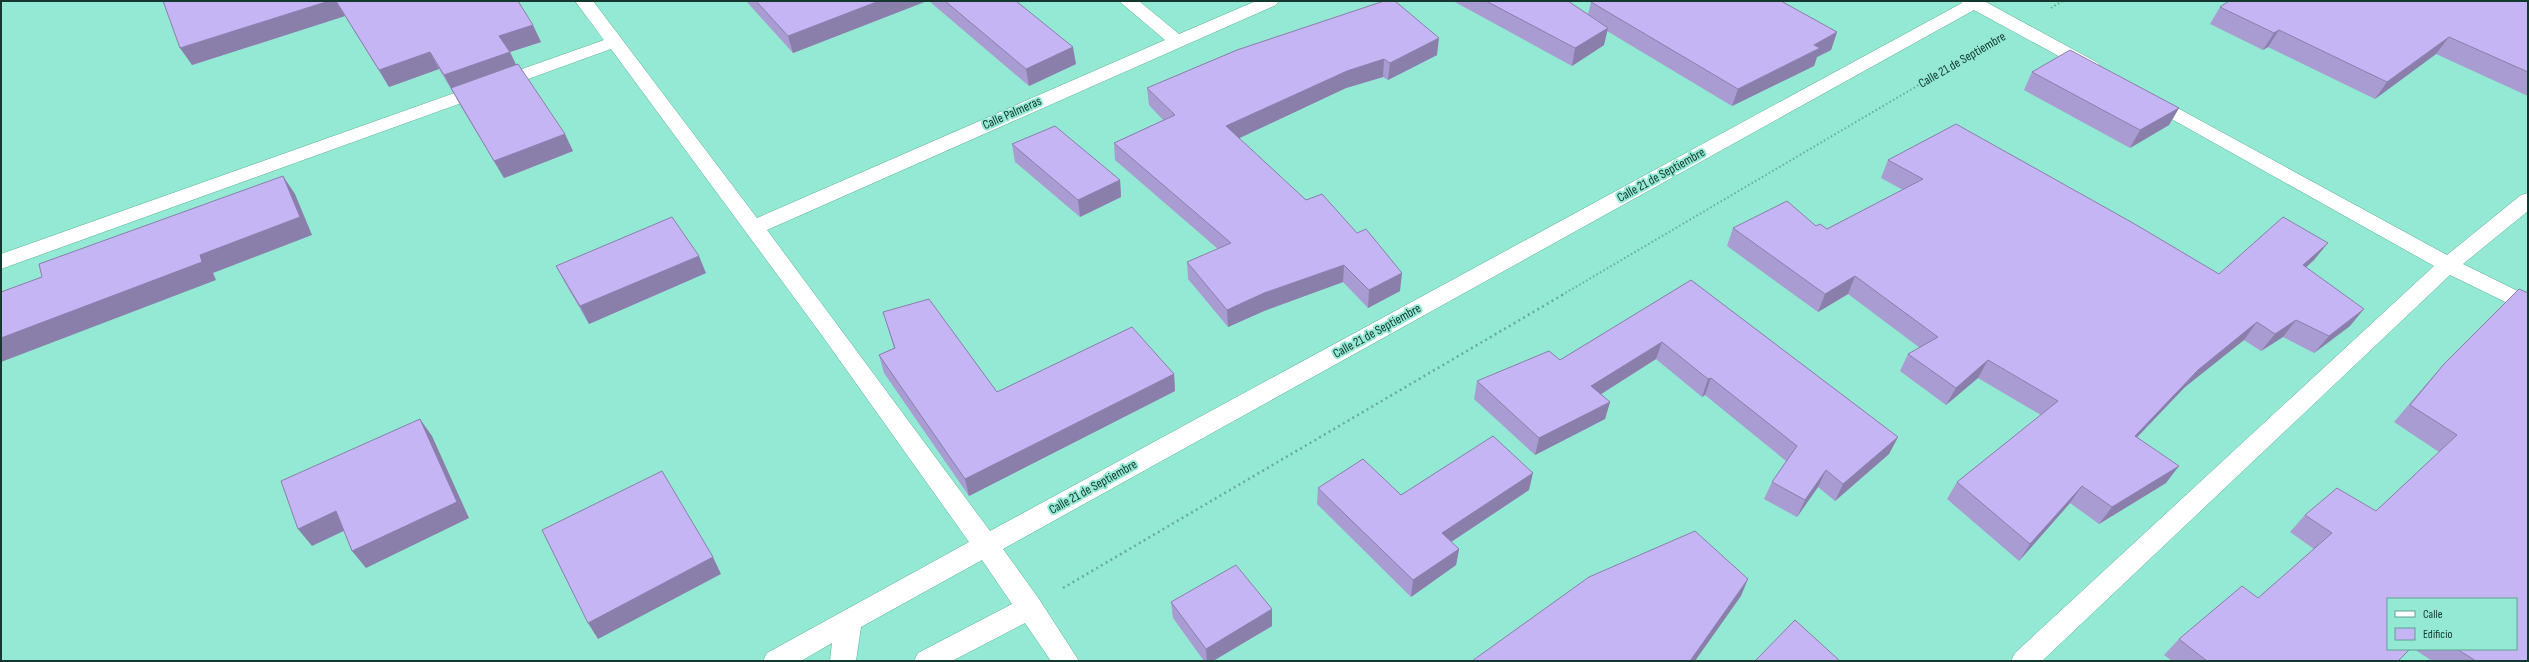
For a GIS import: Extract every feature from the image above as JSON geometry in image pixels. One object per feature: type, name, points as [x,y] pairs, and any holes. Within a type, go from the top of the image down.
[{"type":"street","points":[[584,1],[755,227],[987,545],[1066,661]]},
{"type":"street","points":[[1128,1],[1177,41]]},
{"type":"street","name":"Calle Palmeras","points":[[755,227],[1270,1]]},
{"type":"street","points":[[1974,2],[2109,76]]},
{"type":"street","name":"Calle 21 de Septiembre","points":[[776,661],[1974,2]]},
{"type":"street","points":[[1,262],[615,42]]},
{"type":"street","points":[[2137,91],[2448,265],[2528,305]]},
{"type":"street","points":[[2024,661],[2448,265],[2528,200]]},
{"type":"street","points":[[927,661],[1030,607]]},
{"type":"street","points":[[843,661],[849,621]]},
{"type":"path","name":"Calle 21 de Septiembre","points":[[1030,607],[2063,1]]},
{"type":"building","points":[[163,1],[329,1],[180,48]]},
{"type":"building","points":[[336,1],[518,1],[533,25],[499,36],[510,52],[444,75],[430,52],[379,70]]},
{"type":"building","points":[[756,1],[879,1],[788,36]]},
{"type":"building","points":[[945,1],[1016,1],[1073,47],[1026,69]]},
{"type":"building","points":[[1384,1],[1395,1],[1439,38],[1390,63],[1384,59],[1347,71],[1226,126],[1306,200],[1322,194],[1357,233],[1366,229],[1402,273],[1369,290],[1344,265],[1264,293],[1227,310],[1187,262],[1231,243],[1114,143],[1175,115],[1147,88],[1237,50]]},
{"type":"building","points":[[1486,1],[1568,1],[1608,28],[1575,48]]},
{"type":"building","points":[[1781,1],[1837,32],[1814,45],[1820,48],[1738,89],[1591,2]]},
{"type":"building","points":[[2229,1],[2528,1],[2528,72],[2449,37],[2387,82],[2279,30],[2274,33],[2220,7]]},
{"type":"building","points":[[2070,50],[2179,108],[2140,130],[2032,72]]},
{"type":"building","points":[[518,64],[565,134],[494,161],[451,88]]},
{"type":"building","points":[[1956,124],[2133,223],[2219,274],[2283,217],[2328,243],[2303,265],[2364,309],[2329,336],[2296,320],[2275,334],[2257,322],[2198,370],[2135,436],[2179,466],[2112,507],[2082,486],[2030,544],[1957,482],[2058,401],[1988,360],[1956,388],[1908,354],[1938,337],[1855,276],[1825,294],[1733,228],[1787,201],[1816,226],[1820,224],[1827,229],[1923,179],[1888,160]]},
{"type":"building","points":[[1055,126],[1120,180],[1078,200],[1012,144]]},
{"type":"building","points":[[283,176],[300,217],[200,255],[202,262],[1,338],[1,292],[42,277],[39,264]]},
{"type":"building","points":[[672,217],[699,256],[580,306],[556,266]]},
{"type":"building","points":[[1691,280],[1898,437],[1843,484],[1826,470],[1805,500],[1772,482],[1797,446],[1711,378],[1708,379],[1662,342],[1591,386],[1610,402],[1539,438],[1477,381],[1549,351],[1560,360]]},
{"type":"building","points":[[2519,289],[2528,293],[2528,661],[2476,661],[2459,650],[2517,650],[2517,598],[2387,598],[2387,650],[2409,650],[2398,661],[2207,661],[2179,639],[2242,586],[2258,598],[2332,533],[2305,515],[2337,488],[2376,511],[2457,435],[2410,405],[2444,364]]},
{"type":"building","points":[[929,299],[997,392],[1132,327],[1174,374],[965,479],[879,355],[895,348],[883,312]]},
{"type":"building","points":[[420,419],[457,502],[352,551],[336,511],[298,529],[281,481]]},
{"type":"building","points":[[1493,436],[1533,473],[1442,533],[1459,549],[1413,580],[1318,488],[1363,459],[1401,495]]},
{"type":"building","points":[[662,471],[713,557],[588,623],[542,530]]},
{"type":"building","points":[[1695,531],[1748,579],[1690,661],[1472,661],[1589,577]]},
{"type":"building","points":[[1236,565],[1272,609],[1206,649],[1171,602]]},
{"type":"building","points":[[1795,620],[1840,661],[1755,661]]}]
